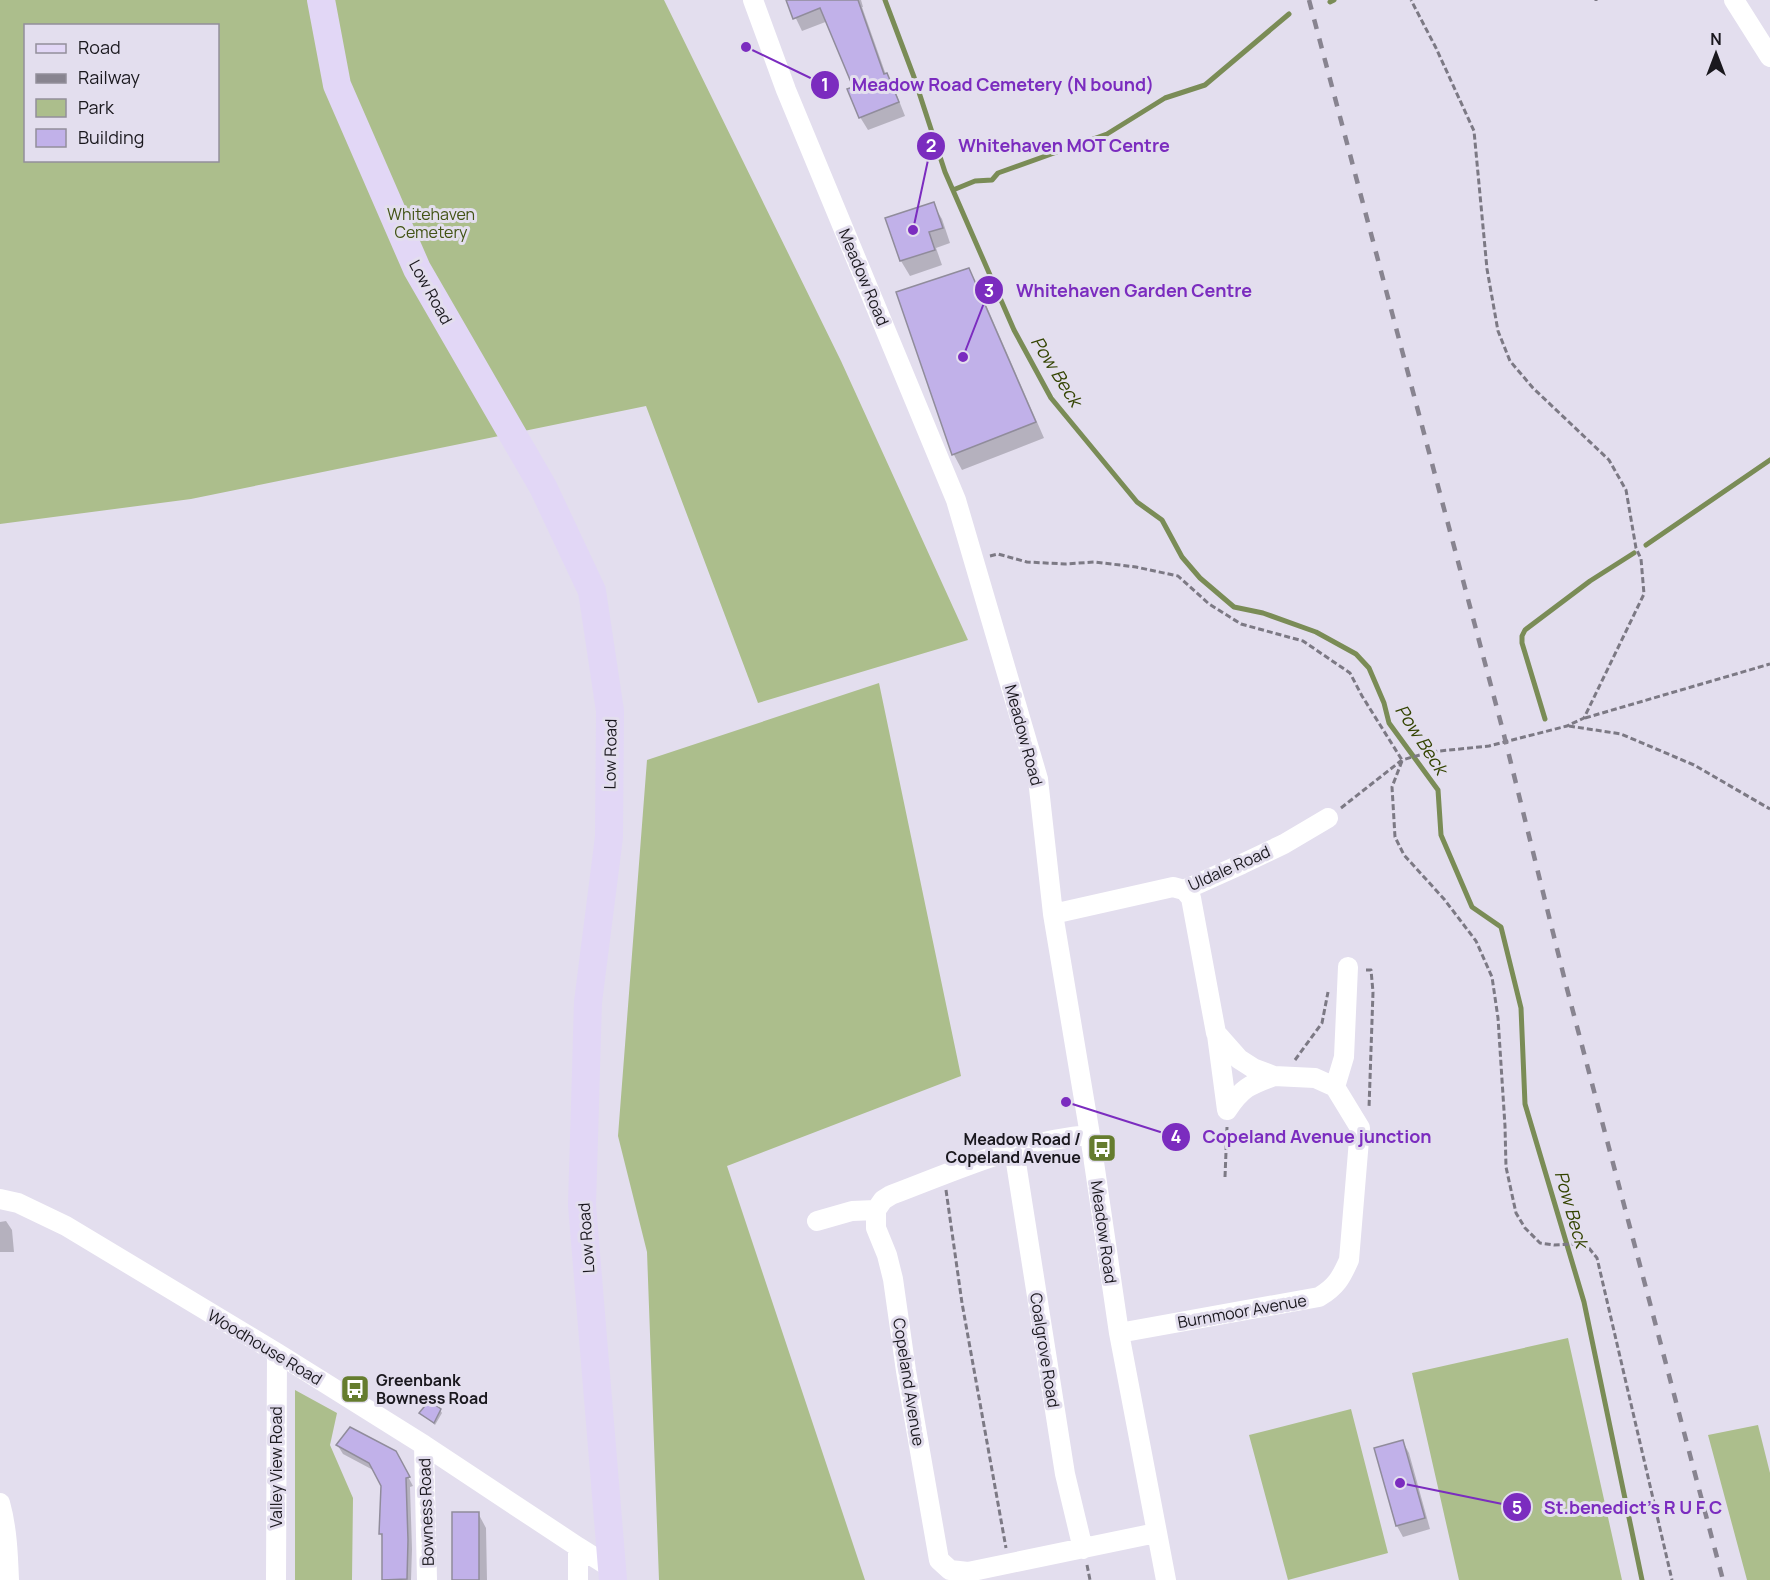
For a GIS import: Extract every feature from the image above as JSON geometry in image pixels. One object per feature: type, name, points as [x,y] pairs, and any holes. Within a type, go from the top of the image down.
[{"type":"main road","name":"Low Road","points":[[321,0],[337,85],[417,269],[543,487],[592,591],[610,711],[609,837],[588,1002],[582,1205],[613,1574]]},
{"type":"street","name":"Meadow Road","points":[[753,0],[786,90],[956,500],[1038,779],[1053,914],[1090,1135],[1119,1333],[1166,1580]]},
{"type":"street","points":[[1734,0],[1770,57]]},
{"type":"street","name":"Uldale Road","points":[[1053,914],[1173,887],[1184,890],[1274,849],[1328,818]]},
{"type":"street","points":[[1184,890],[1191,898],[1216,1033],[1227,1110]]},
{"type":"street","points":[[1335,1087],[1344,1057],[1348,967]]},
{"type":"street","points":[[1216,1033],[1239,1059],[1253,1068],[1279,1076],[1315,1078],[1335,1087],[1360,1128],[1360,1134]]},
{"type":"street","points":[[1227,1110],[1237,1096],[1251,1084],[1279,1076]]},
{"type":"street","name":"Burnmoor Avenue","points":[[1119,1333],[1319,1297],[1331,1290],[1342,1277],[1349,1260],[1360,1134]]},
{"type":"street","points":[[817,1221],[852,1211],[876,1210],[883,1200],[891,1195],[1014,1150],[1050,1140],[1090,1135]]},
{"type":"street","name":"Coalgrove Road","points":[[1014,1150],[1065,1474],[1083,1549]]},
{"type":"street","name":"Woodhouse Road","points":[[0,1199],[18,1203],[66,1226],[277,1353],[424,1445],[578,1547],[613,1574]]},
{"type":"street","name":"Copeland Avenue","points":[[876,1210],[876,1228],[887,1255],[893,1279],[908,1382],[939,1560],[950,1570],[968,1572],[1008,1570],[1083,1549],[1156,1533]]},
{"type":"street","name":"Valley View Road","points":[[276,1580],[277,1353]]},
{"type":"street","name":"Bowness Road","points":[[424,1445],[428,1580]]},
{"type":"street","points":[[0,1503],[4,1518],[9,1580]]},
{"type":"street","points":[[578,1547],[578,1580]]},
{"type":"path","points":[[1411,0],[1474,131],[1487,269],[1498,331],[1510,361],[1533,388],[1609,460],[1626,490],[1636,548],[1641,559],[1644,594],[1584,718]]},
{"type":"path","points":[[974,560],[998,554],[1027,562],[1065,564],[1095,562],[1136,567],[1178,576],[1209,604],[1241,624],[1303,642],[1350,673],[1402,760]]},
{"type":"path","points":[[1328,818],[1402,760],[1430,752],[1489,746],[1567,726],[1584,718],[1770,664]]},
{"type":"path","points":[[1567,726],[1621,734],[1694,765],[1770,809]]},
{"type":"path","points":[[1402,760],[1392,787],[1395,837],[1404,855],[1444,899],[1476,941],[1492,977],[1498,1018],[1506,1167],[1516,1213],[1524,1228],[1539,1243],[1588,1247],[1597,1258],[1672,1580]]},
{"type":"path","points":[[1348,967],[1371,970],[1373,992],[1368,1124],[1360,1134]]},
{"type":"path","points":[[1279,1076],[1322,1023],[1328,988]]},
{"type":"path","points":[[1225,1177],[1227,1110]]},
{"type":"path","points":[[944,1175],[962,1303],[1008,1570]]},
{"type":"green space","name":"Whitehaven Cemetery","points":[[0,0],[664,0],[841,361],[968,640],[758,703],[646,406],[191,499],[0,524]]},
{"type":"green space","points":[[879,683],[961,1076],[727,1166],[865,1580],[659,1580],[647,1252],[618,1136],[647,760]]},
{"type":"green space","points":[[1568,1338],[1622,1580],[1459,1580],[1412,1373]]},
{"type":"green space","points":[[295,1390],[337,1413],[330,1445],[353,1498],[352,1580],[295,1580]]},
{"type":"green space","points":[[1351,1409],[1388,1553],[1288,1580],[1249,1435]]},
{"type":"green space","points":[[1758,1425],[1770,1473],[1770,1580],[1747,1580],[1708,1435]]},
{"type":"building","points":[[786,0],[858,0],[884,74],[887,73],[899,102],[859,118],[847,89],[853,87],[820,8],[793,19]]},
{"type":"building","points":[[934,202],[943,228],[929,232],[935,250],[900,261],[885,218]]},
{"type":"building","points":[[969,268],[1036,422],[952,455],[896,292]]},
{"type":"building","points":[[429,1401],[441,1409],[434,1423],[419,1413]]},
{"type":"building","points":[[350,1427],[396,1451],[410,1477],[406,1478],[407,1579],[382,1580],[382,1534],[379,1534],[381,1486],[369,1463],[336,1445]]},
{"type":"building","points":[[1403,1440],[1425,1518],[1396,1526],[1374,1448]]},
{"type":"building","points":[[452,1512],[479,1512],[479,1580],[452,1580]]},
{"type":"waterway","name":"Pow Beck","points":[[885,0],[914,77],[945,172],[1014,330],[1051,398],[1137,502],[1162,520],[1182,557],[1200,578],[1234,607],[1263,613],[1316,632],[1356,654],[1369,668],[1384,703],[1389,723],[1438,790],[1441,835],[1472,907],[1501,927],[1521,1008],[1525,1104],[1584,1302],[1642,1580]]},
{"type":"waterway","points":[[1330,2],[1334,0]]},
{"type":"waterway","points":[[953,190],[975,181],[992,180],[998,173],[1107,134],[1165,98],[1205,85],[1289,14]]},
{"type":"waterway","points":[[1646,545],[1770,460]]},
{"type":"waterway","points":[[1545,719],[1522,643],[1525,630],[1590,581],[1634,553]]},
{"type":"railway","points":[[1309,0],[1503,731],[1566,985],[1723,1580]]},
{"type":"place","name":"Meadow Road Cemetery (N bound)","points":[[746,47]]},
{"type":"place","name":"Whitehaven MOT Centre","points":[[913,230]]},
{"type":"place","name":"Whitehaven Garden Centre","points":[[963,357]]},
{"type":"place","name":"Copeland Avenue junction","points":[[1066,1102]]},
{"type":"place","name":"Meadow Road / Copeland Avenue","points":[[1102,1148]]},
{"type":"place","name":"Greenbank Bowness Road","points":[[355,1389]]},
{"type":"place","name":"St.benedict's R U F C","points":[[1400,1483]]}]
